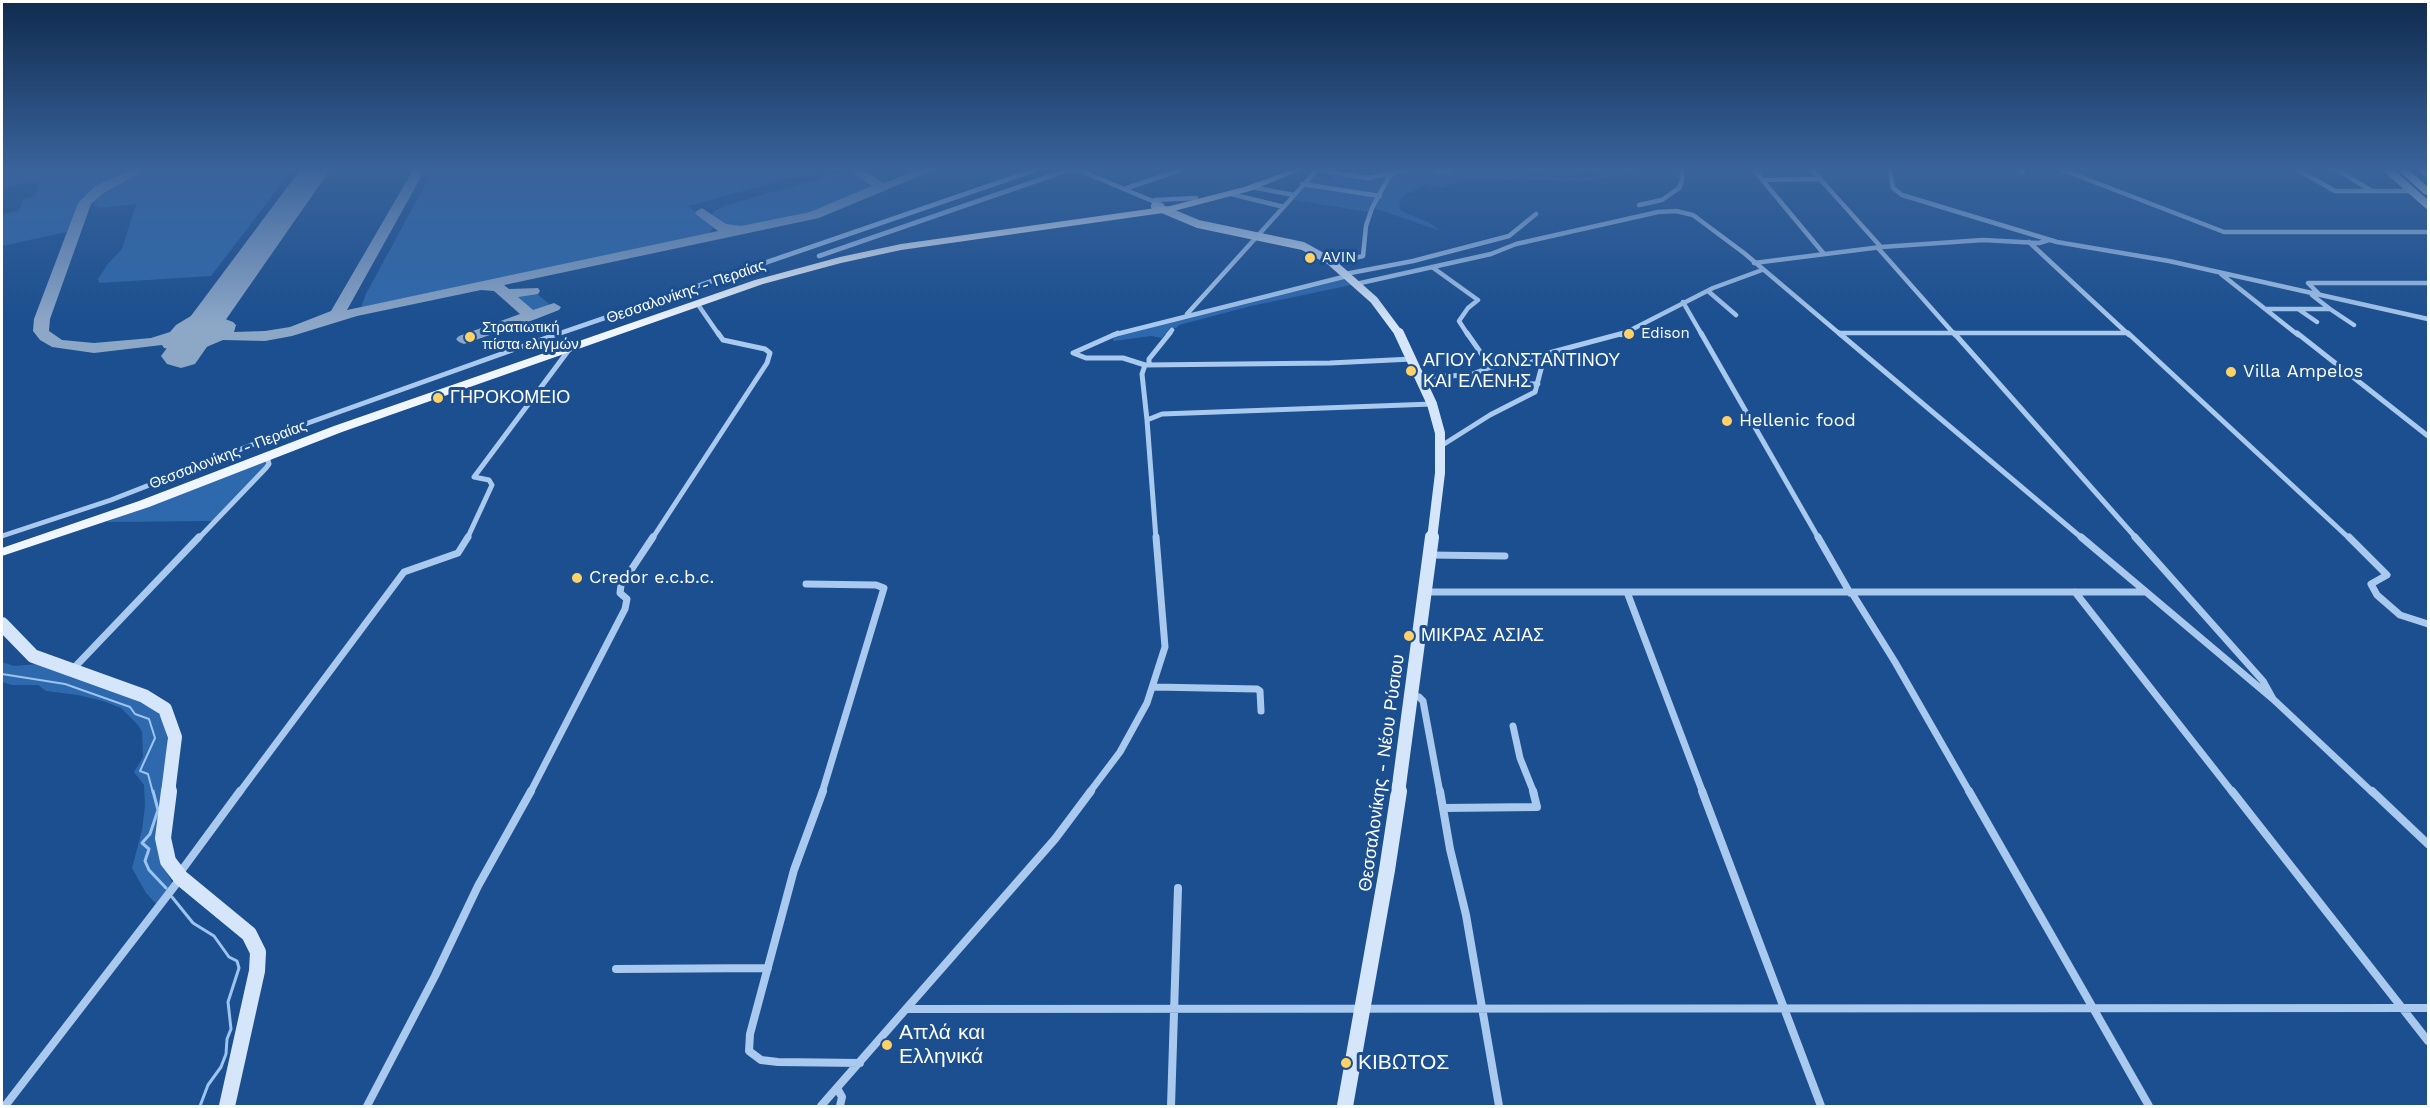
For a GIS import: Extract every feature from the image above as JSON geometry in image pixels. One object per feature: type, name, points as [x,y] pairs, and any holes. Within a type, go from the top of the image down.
[{"type":"main road","name":"Θεσσαλονίκης - Περαίας","points":[[2,544],[115,506],[323,428],[695,297],[774,273],[904,242],[1059,222]]},
{"type":"main road","name":"Θεσσαλονίκης - Περαίας","points":[[2,552],[144,504],[267,457],[743,287],[852,257],[952,239],[1083,222]]},
{"type":"main road","name":"Θεσσαλονίκης - Νέου Ρύσιου","points":[[1196,222],[1306,247],[1331,262],[1379,305],[1391,320],[1432,404],[1440,433],[1440,473],[1388,870],[1345,1107]]},
{"type":"main road","points":[[2,624],[33,656],[155,701],[165,709],[170,718],[175,737],[164,825],[164,851],[168,861],[180,876],[249,934],[257,946],[258,962],[227,1107]]},
{"type":"street","points":[[2,536],[111,500],[308,423],[458,368],[884,222]]},
{"type":"street","points":[[819,256],[917,222]]},
{"type":"street","points":[[1187,314],[1271,222]]},
{"type":"street","points":[[1331,262],[1362,256],[1368,222]]},
{"type":"street","points":[[1350,279],[1509,236],[1527,222]]},
{"type":"street","points":[[1412,359],[1330,363],[1147,364],[1123,358],[1086,358],[1073,353],[1119,332],[1187,314],[1350,279],[1432,267],[1491,254],[1516,244],[1615,222]]},
{"type":"street","points":[[1702,222],[1744,253],[2273,699],[2428,844]]},
{"type":"street","points":[[1797,222],[1824,254]]},
{"type":"street","points":[[1857,222],[2263,681],[2273,699]]},
{"type":"street","points":[[1990,222],[2050,240],[2218,272],[2428,319]]},
{"type":"street","points":[[2195,222],[2219,231],[2428,232]]},
{"type":"street","points":[[880,223],[893,230]]},
{"type":"street","points":[[1754,263],[1880,248],[1983,240],[2044,243],[2050,240]]},
{"type":"street","points":[[2029,242],[2385,571],[2387,575],[2371,584],[2377,595],[2400,615],[2428,624]]},
{"type":"street","points":[[1432,267],[1479,300],[1468,308],[1459,321],[1483,356],[1485,369]]},
{"type":"street","points":[[1419,377],[1470,375],[1485,369],[1532,362],[1545,354],[1616,337],[1683,302],[1762,270]]},
{"type":"street","points":[[2218,272],[2428,436]]},
{"type":"street","points":[[2320,295],[2308,284],[2428,284]]},
{"type":"street","points":[[1708,291],[1736,315]]},
{"type":"street","points":[[2308,292],[2354,325]]},
{"type":"street","points":[[1683,302],[1851,592],[1895,662],[2149,1107]]},
{"type":"street","points":[[367,1107],[445,958],[478,886],[530,796],[628,603],[627,598],[620,593],[621,585],[689,485],[767,363],[770,353],[765,349],[723,340],[699,306]]},
{"type":"street","points":[[2264,309],[2330,309]]},
{"type":"street","points":[[2298,309],[2317,322]]},
{"type":"street","points":[[820,1107],[1055,839],[1099,783],[1138,722],[1154,687],[1166,647],[1142,374],[1149,358],[1172,330]]},
{"type":"street","points":[[1839,333],[2125,333]]},
{"type":"street","points":[[5,1107],[180,876],[404,572],[458,553],[463,548],[492,485],[489,480],[474,477],[571,347]]},
{"type":"street","points":[[1441,446],[1490,415],[1535,392],[1540,363],[1545,354]]},
{"type":"street","points":[[1470,375],[1491,383],[1538,384]]},
{"type":"street","points":[[1146,417],[1432,404]]},
{"type":"street","points":[[72,670],[266,468],[269,464],[267,457]]},
{"type":"street","points":[[1429,555],[1505,556]]},
{"type":"street","points":[[806,584],[876,585],[884,588],[829,772],[794,870],[750,1034],[749,1051],[753,1056],[778,1062],[860,1063]]},
{"type":"street","points":[[1424,592],[2145,592]]},
{"type":"street","points":[[1627,592],[1821,1107]]},
{"type":"street","points":[[2075,592],[2428,1041]]},
{"type":"street","points":[[1154,687],[1257,689],[1260,691],[1261,711]]},
{"type":"street","points":[[1412,696],[1424,701],[1450,849],[1466,915],[1498,1107]]},
{"type":"street","points":[[1444,808],[1537,807],[1538,804],[1520,758],[1513,726]]},
{"type":"street","points":[[1171,1107],[1178,888]]},
{"type":"street","points":[[616,969],[768,968]]},
{"type":"street","points":[[906,1009],[2428,1008]]},
{"type":"street","points":[[837,1088],[842,1097],[840,1107]]},
{"type":"shaded area","points":[[2,222],[71,222],[67,232],[2,246]]},
{"type":"shaded area","points":[[130,222],[252,222],[211,276],[99,283],[98,279],[107,265],[122,249]]},
{"type":"shaded area","points":[[405,222],[707,222],[714,227],[702,237],[361,307]]},
{"type":"shaded area","points":[[720,222],[771,222],[747,227],[726,227]]},
{"type":"shaded area","points":[[1414,222],[1427,222],[1441,231]]},
{"type":"shaded area","points":[[1344,279],[1351,285],[1251,306],[1179,325],[1176,328],[1170,328],[1162,338],[1151,336],[1113,340],[1114,336]]},
{"type":"shaded area","points":[[528,292],[536,293],[549,304],[550,308],[541,312],[529,312],[515,298]]},
{"type":"shaded area","points":[[274,457],[214,521],[106,522]]},
{"type":"shaded area","points":[[2,662],[14,666],[38,664],[137,700],[156,711],[162,718],[167,737],[162,863],[174,886],[159,907],[146,893],[132,868],[142,830],[145,806],[144,785],[134,772],[143,757],[142,732],[138,725],[121,708],[103,701],[46,691],[38,685],[11,685],[2,682]]},
{"type":"waterway","points":[[2,674],[65,684],[130,707],[135,714],[149,719],[155,738],[140,771],[148,774],[153,793]]},
{"type":"waterway","points":[[153,791],[158,810],[150,834],[142,843],[149,849],[145,861],[149,870],[166,888]]},
{"type":"waterway","points":[[172,897],[193,923],[214,936],[229,957],[237,961],[239,968],[228,1002],[231,1029],[227,1039],[226,1054],[221,1067],[208,1085],[200,1106]]},
{"type":"taxiway","points":[[78,222],[42,319],[41,331],[45,337],[58,344],[94,348],[153,343],[176,336]]},
{"type":"taxiway","points":[[221,335],[265,336],[315,324],[337,314],[390,222]]},
{"type":"taxiway","points":[[714,222],[722,228],[739,230]]},
{"type":"taxiway","points":[[325,320],[782,222]]},
{"type":"taxiway","points":[[482,286],[498,287],[506,294]]},
{"type":"taxiway","points":[[506,294],[533,291]]},
{"type":"taxiway","points":[[506,294],[530,315]]},
{"type":"taxiway","points":[[176,336],[181,328],[219,303]]},
{"type":"taxiway","points":[[530,315],[554,307]]},
{"type":"taxiway","points":[[211,314],[214,320],[228,325],[227,330],[221,335],[210,331],[207,324],[211,314]]},
{"type":"taxiway","points":[[464,339],[530,315]]},
{"type":"taxiway","points":[[176,336],[181,334]]},
{"type":"taxiway","points":[[176,336],[170,345],[185,347],[198,345],[221,335]]},
{"type":"runway","points":[[181,356],[278,222]]},
{"type":"place","name":"AVIN","points":[[1310,258]]},
{"type":"place","name":"Edison","points":[[1629,334]]},
{"type":"place","name":"Στρατιωτική πίστα ελιγμών","points":[[470,337]]},
{"type":"place","name":"ΑΓΙΟΥ ΚΩΝΣΤΑΝΤΙΝΟΥ ΚΑΙ ΕΛΕΝΗΣ","points":[[1411,371]]},
{"type":"place","name":"Villa Ampelos","points":[[2231,372]]},
{"type":"place","name":"ΓΗΡΟΚΟΜΕΙΟ","points":[[438,398]]},
{"type":"place","name":"Hellenic food","points":[[1727,421]]},
{"type":"place","name":"Credor e.c.b.c.","points":[[577,578]]},
{"type":"place","name":"ΜΙΚΡΑΣ ΑΣΙΑΣ","points":[[1409,636]]},
{"type":"place","name":"Απλά και Ελληνικά","points":[[887,1045]]},
{"type":"place","name":"ΚΙΒΩΤΟΣ","points":[[1346,1063]]}]
